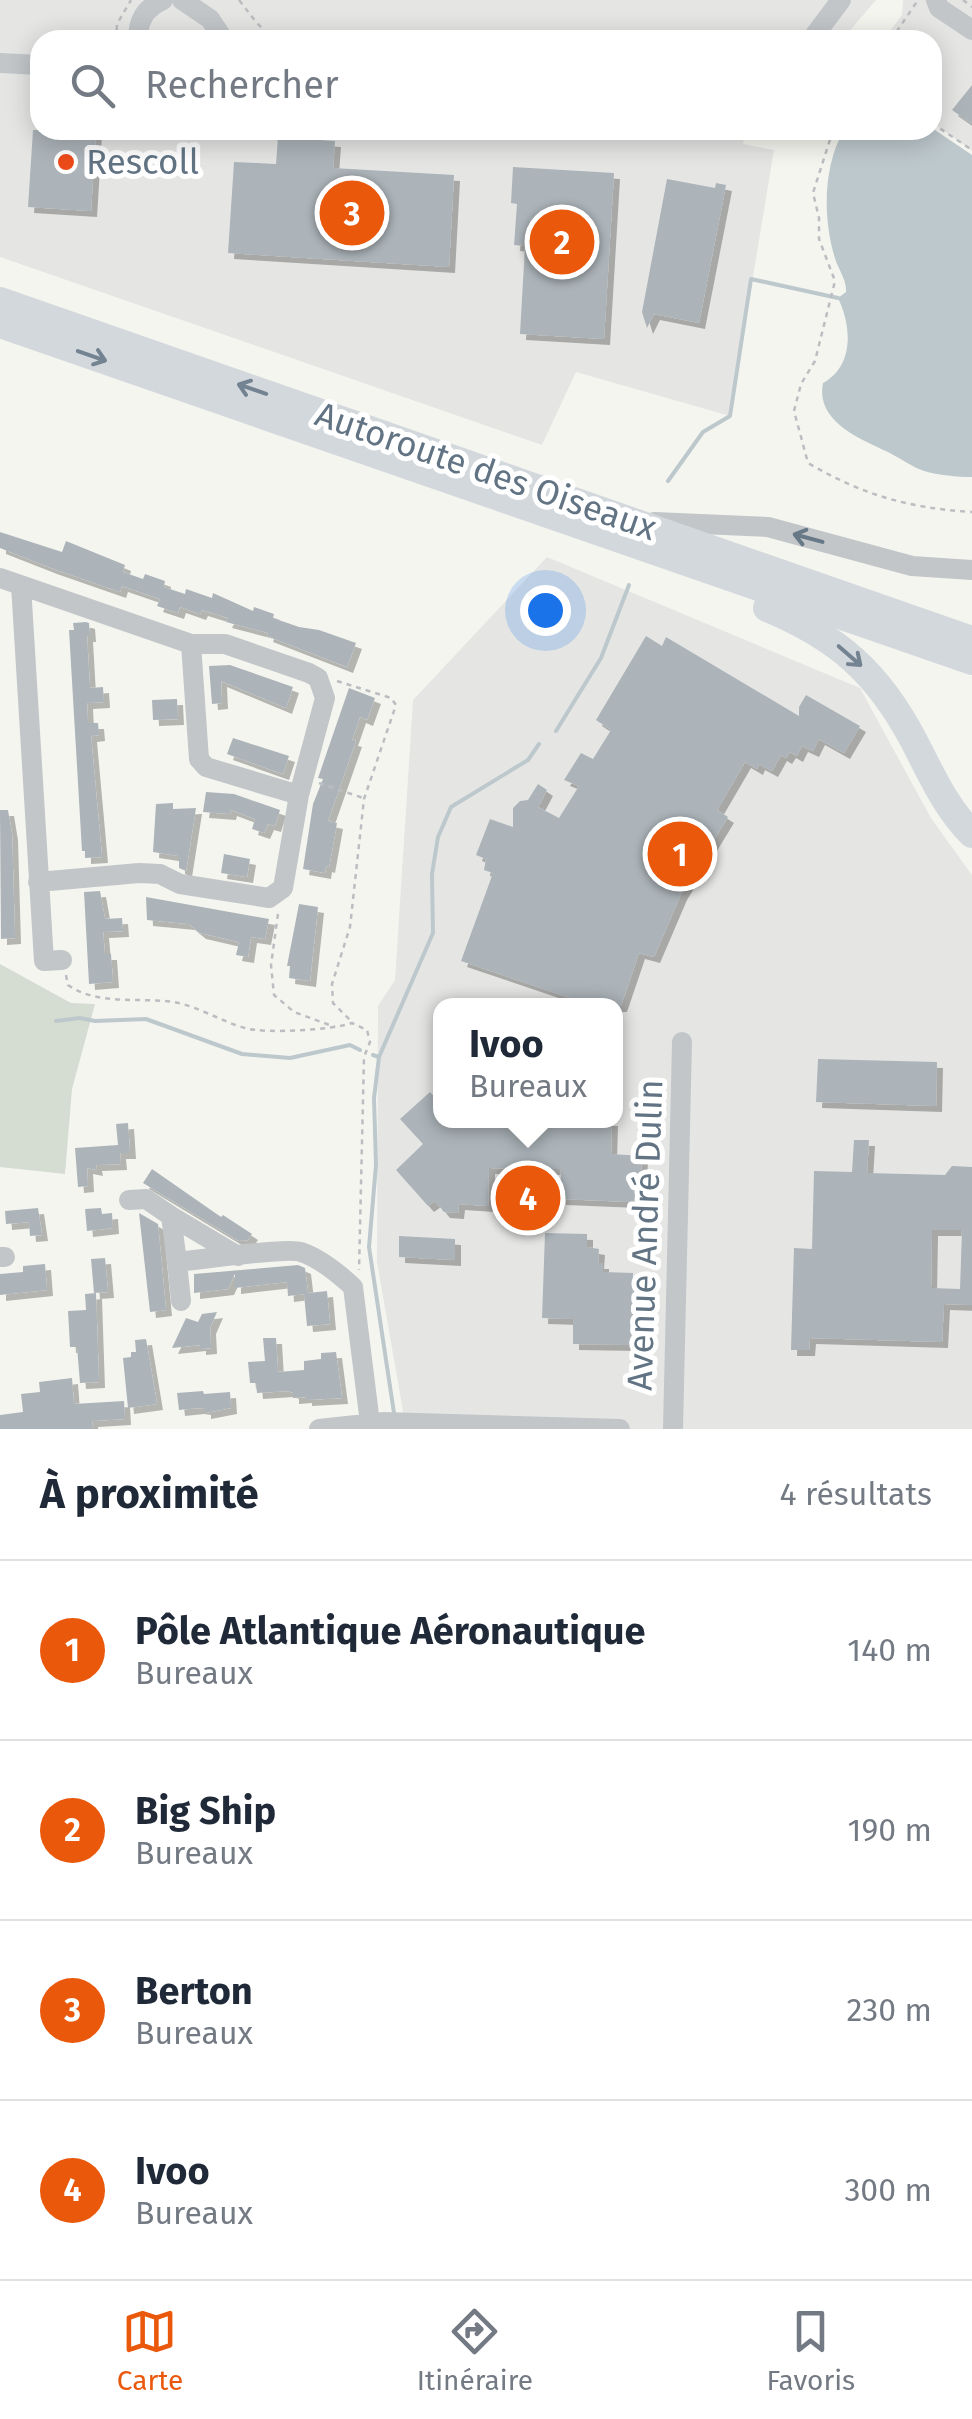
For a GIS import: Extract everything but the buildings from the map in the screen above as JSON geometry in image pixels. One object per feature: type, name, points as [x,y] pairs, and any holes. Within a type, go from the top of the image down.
[{"type":"highway","name":"Autoroute des Oiseaux","points":[[0,300],[972,640]]},
{"type":"highway","name":"Autoroute des Oiseaux","points":[[0,324],[972,662]]},
{"type":"highway","points":[[540,511],[803,624],[847,652],[892,702],[940,791],[972,834]]},
{"type":"street","points":[[139,30],[146,12],[163,0]]},
{"type":"street","points":[[182,0],[210,19],[217,30]]},
{"type":"street","points":[[818,30],[840,0]]},
{"type":"street","points":[[936,0],[939,8],[972,30]]},
{"type":"street","points":[[0,63],[30,64]]},
{"type":"street","points":[[630,521],[768,528],[912,566],[972,570]]},
{"type":"street","points":[[0,578],[191,644],[225,644],[309,673],[321,682],[325,698],[301,786],[282,888],[270,898],[180,884],[160,874],[140,872],[38,882]]},
{"type":"street","points":[[21,585],[44,962],[62,960]]},
{"type":"street","points":[[191,644],[199,759],[206,767],[301,786]]},
{"type":"street","points":[[0,652],[23,650]]},
{"type":"street","name":"Avenue André Dulin","points":[[673,1429],[682,1042]]},
{"type":"street","points":[[129,1200],[146,1199],[238,1256]]},
{"type":"street","points":[[170,1216],[181,1301]]},
{"type":"street","points":[[177,1262],[299,1250],[348,1282],[353,1287],[386,1423]]},
{"type":"street","points":[[319,1429],[386,1423],[620,1429]]},
{"type":"path","points":[[117,30],[130,0]]},
{"type":"path","points":[[239,0],[264,30]]},
{"type":"path","points":[[898,30],[918,0]]},
{"type":"path","points":[[963,0],[972,7]]},
{"type":"path","points":[[942,130],[972,150]]},
{"type":"path","points":[[830,140],[813,193],[820,218],[818,239],[835,282],[815,361],[802,384],[794,411],[808,463],[848,486],[922,509],[972,512]]},
{"type":"path","points":[[321,682],[336,681],[392,698],[396,704],[364,799],[350,927],[332,984],[333,1003],[352,1023],[367,1030],[370,1042],[364,1057],[359,1271],[348,1282]]},
{"type":"path","points":[[301,786],[364,799]]},
{"type":"path","points":[[282,888],[270,964],[274,996],[294,1012],[337,1028]]},
{"type":"path","points":[[62,960],[68,984],[81,994],[193,1006],[249,1030],[337,1028],[352,1023]]},
{"type":"shaded area","points":[[0,0],[876,0],[850,30],[30,30],[30,140],[744,140],[743,144],[774,150],[730,416],[576,372],[542,445],[0,257]]},
{"type":"shaded area","points":[[903,0],[972,0],[972,151],[942,129],[942,30],[891,30],[902,15]]},
{"type":"shaded area","points":[[942,135],[972,155],[972,477],[924,471],[842,427],[826,408],[823,383],[840,367],[848,333],[838,298],[846,287],[830,240],[827,208],[829,175],[839,140],[942,140]]},
{"type":"shaded area","points":[[547,557],[860,688],[931,818],[972,875],[972,1429],[406,1429],[377,1262],[378,1006],[395,980],[413,700]]},
{"type":"shaded area","points":[[0,964],[71,1003],[95,1004],[72,1089],[65,1174],[0,1167]]},
{"type":"waterway","points":[[668,481],[703,432],[730,416],[751,279],[838,298]]},
{"type":"waterway","points":[[556,731],[601,658],[629,585]]},
{"type":"waterway","points":[[379,1057],[433,933],[432,874],[438,837],[451,807],[528,760],[539,744]]},
{"type":"waterway","points":[[56,1021],[146,1019],[242,1054],[290,1058],[350,1045],[360,1050]]},
{"type":"waterway","points":[[373,1055],[379,1057],[369,1247],[394,1413]]},
{"type":"place","name":"Rescoll","points":[[66,162]]},
{"type":"place","name":"Berton","points":[[352,213]]},
{"type":"place","name":"Big Ship","points":[[562,242]]},
{"type":"place","name":"Pôle Atlantique Aéronautique","points":[[680,854]]},
{"type":"place","name":"Ivoo","points":[[528,1198]]}]
